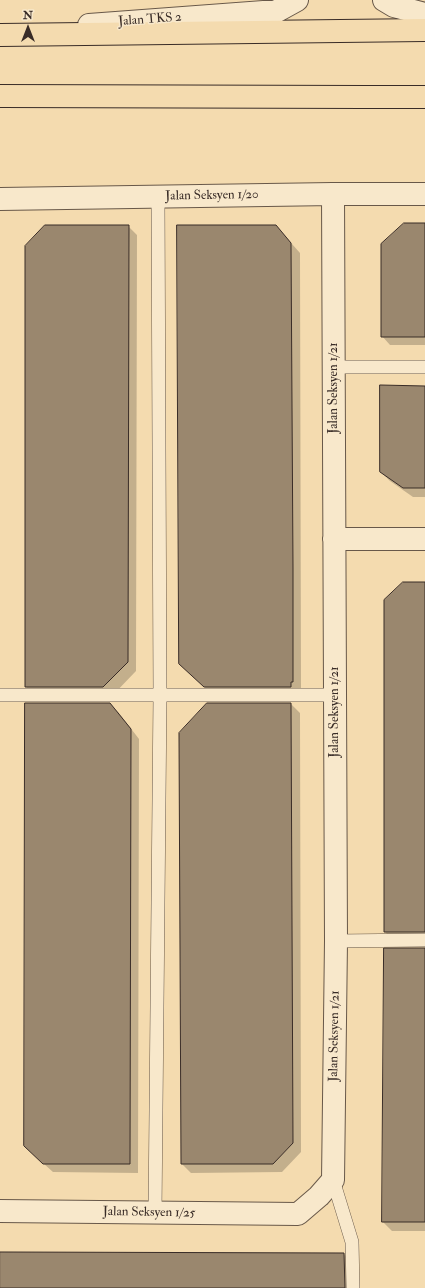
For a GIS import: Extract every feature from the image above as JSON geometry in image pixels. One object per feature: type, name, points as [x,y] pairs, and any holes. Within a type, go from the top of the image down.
[{"type":"highway","points":[[0,35],[425,30]]},
{"type":"highway","points":[[0,96],[425,96]]},
{"type":"street","name":"Jalan TKS 2","points":[[0,31],[277,11],[297,0]]},
{"type":"street","points":[[384,0],[394,6],[425,14]]},
{"type":"street","name":"Jalan Seksyen 1/21","points":[[333,194],[336,941],[333,1180]]},
{"type":"street","name":"Jalan Seksyen 1/20","points":[[0,199],[425,194]]},
{"type":"street","points":[[334,539],[425,540]]},
{"type":"street","name":"Jalan Seksyen 1/25","points":[[0,1211],[298,1214],[319,1196],[333,1180]]},
{"type":"lane","points":[[155,1213],[160,696],[158,197]]},
{"type":"lane","points":[[334,367],[425,366]]},
{"type":"lane","points":[[0,695],[335,695]]},
{"type":"lane","points":[[336,941],[425,940]]},
{"type":"lane","points":[[333,1180],[352,1242],[353,1288]]},
{"type":"building","points":[[404,223],[425,223],[425,337],[381,337],[381,244]]},
{"type":"building","points":[[45,225],[129,225],[128,662],[103,687],[25,687],[25,246]]},
{"type":"building","points":[[177,225],[276,225],[291,243],[293,682],[291,682],[291,687],[204,687],[179,664]]},
{"type":"building","points":[[380,385],[425,386],[425,488],[403,488],[380,472]]},
{"type":"building","points":[[403,582],[425,582],[425,932],[384,932],[384,600]]},
{"type":"building","points":[[25,703],[110,703],[131,729],[130,1164],[43,1164],[24,1146]]},
{"type":"building","points":[[207,703],[291,703],[293,1143],[273,1164],[181,1164],[179,733]]},
{"type":"building","points":[[384,948],[425,948],[425,1222],[382,1222]]},
{"type":"building","points":[[0,1252],[344,1253],[345,1288],[0,1288]]}]
